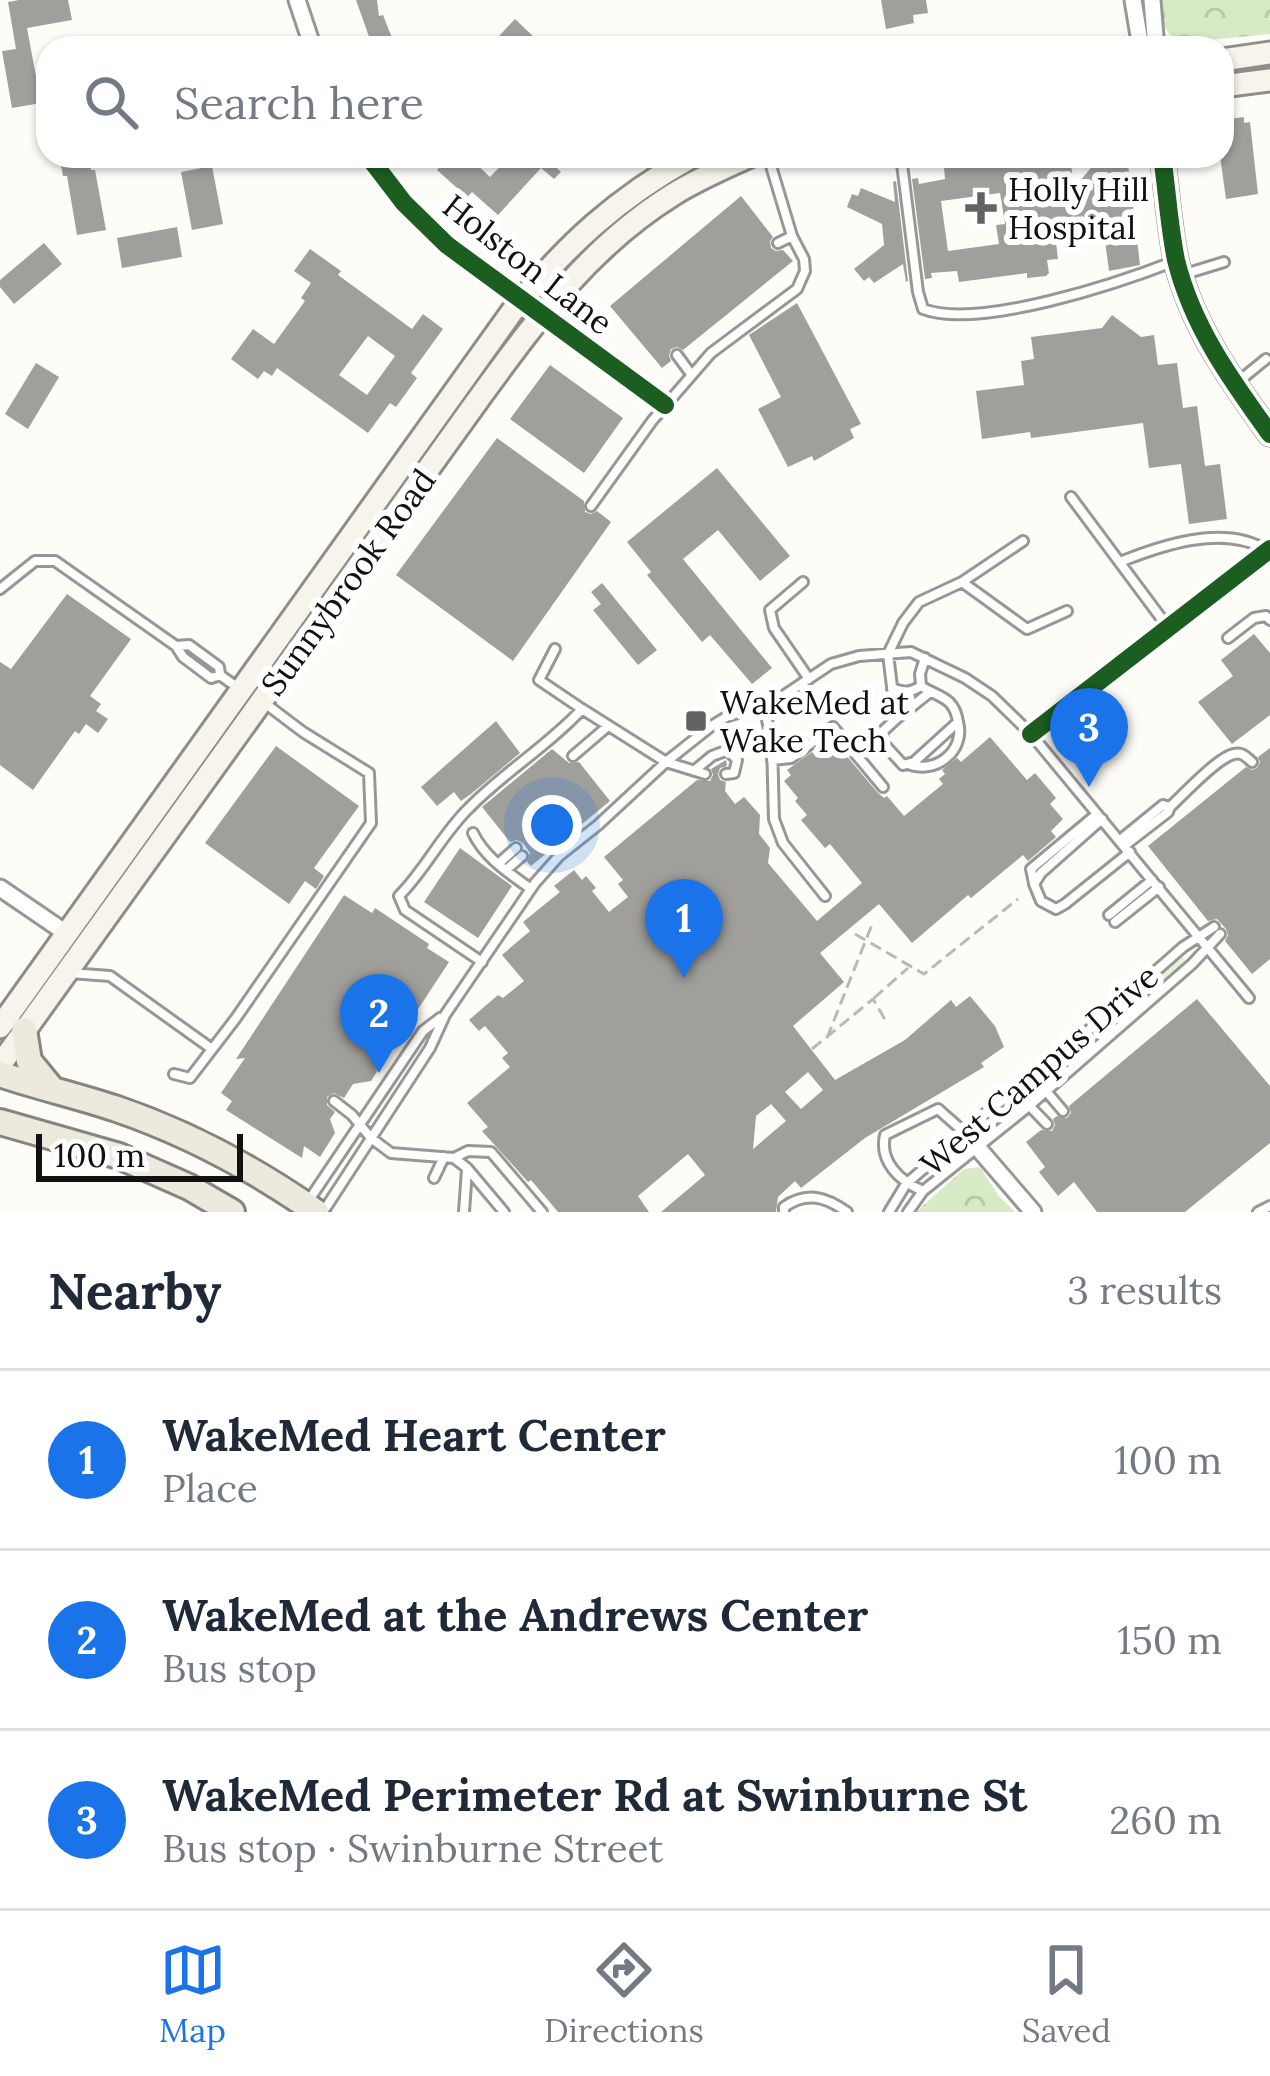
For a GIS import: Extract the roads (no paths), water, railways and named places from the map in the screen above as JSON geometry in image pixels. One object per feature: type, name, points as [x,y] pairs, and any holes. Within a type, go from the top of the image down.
[{"type":"main road","points":[[1234,58],[1270,53]]},
{"type":"main road","points":[[1234,84],[1270,80]]},
{"type":"main road","name":"Sunnybrook Road","points":[[0,1070],[12,1029],[66,933],[483,349],[596,220],[671,168]]},
{"type":"main road","name":"Sunnybrook Road","points":[[12,1029],[66,974],[542,313],[585,264],[649,210],[725,168]]},
{"type":"main road","points":[[1164,168],[1179,268],[1193,313],[1234,385],[1267,425]]},
{"type":"main road","points":[[357,569],[365,538],[359,526]]},
{"type":"main road","points":[[12,1029],[29,1061],[54,1090]]},
{"type":"main road","points":[[0,1070],[155,1124],[232,1161],[312,1210]]},
{"type":"main road","points":[[0,1122],[119,1156],[201,1204],[232,1212]]},
{"type":"street","points":[[297,0],[310,36]]},
{"type":"street","points":[[1133,0],[1139,36]]},
{"type":"street","points":[[1152,0],[1155,36]]},
{"type":"street","name":"Holston Lane","points":[[377,168],[447,244],[664,405]]},
{"type":"street","points":[[1031,734],[1269,550]]},
{"type":"street","points":[[0,888],[66,933]]},
{"type":"street","points":[[964,1133],[1033,1212]]},
{"type":"lane","points":[[591,506],[691,374],[732,334],[797,289],[805,271],[804,259],[772,168]]},
{"type":"lane","points":[[902,168],[918,292],[923,309],[939,315],[1032,304],[1223,262]]},
{"type":"lane","points":[[778,243],[792,236]]},
{"type":"lane","points":[[677,356],[691,374]]},
{"type":"lane","points":[[1234,385],[1266,359]]},
{"type":"lane","points":[[1071,497],[1167,626]]},
{"type":"lane","points":[[1120,562],[1165,544],[1195,540],[1253,542],[1269,550]]},
{"type":"lane","points":[[896,719],[888,654],[903,623],[919,602],[962,582],[1023,541]]},
{"type":"lane","points":[[0,589],[35,561],[55,561],[176,646],[189,645],[219,667],[220,676],[369,772],[371,823],[190,1078],[174,1074]]},
{"type":"lane","points":[[803,582],[770,610],[774,628],[809,679]]},
{"type":"lane","points":[[962,582],[1027,629],[1067,611]]},
{"type":"lane","points":[[1228,638],[1254,618],[1270,620]]},
{"type":"lane","points":[[555,649],[539,680],[666,762],[699,772],[712,755],[728,750],[737,760],[734,773],[726,774]]},
{"type":"lane","points":[[312,1210],[371,1138],[446,1015],[531,889],[559,856],[666,762],[728,716],[774,702],[831,664],[859,656],[911,652],[992,696],[1031,734],[1249,998]]},
{"type":"lane","points":[[925,658],[920,674],[926,688],[951,701],[961,731],[957,748],[922,770],[903,765],[883,743],[881,732],[926,688]]},
{"type":"lane","points":[[892,688],[903,693],[926,688]]},
{"type":"lane","points":[[764,706],[772,743],[774,819],[783,843],[825,896]]},
{"type":"lane","points":[[482,962],[405,910],[399,896],[467,809],[582,709]]},
{"type":"lane","points":[[907,764],[958,722]]},
{"type":"lane","points":[[574,755],[608,726]]},
{"type":"lane","points":[[772,760],[791,758],[833,727],[883,787]]},
{"type":"lane","points":[[1100,816],[1041,873],[1034,884],[1042,901],[1056,909],[1221,761],[1242,754],[1252,762]]},
{"type":"lane","points":[[473,833],[478,845],[531,889]]},
{"type":"lane","points":[[502,867],[519,852]]},
{"type":"lane","points":[[1112,919],[1155,883]]},
{"type":"lane","name":"West Campus Drive","points":[[889,1212],[906,1184],[973,1123],[1034,1077],[1183,946],[1217,931],[1208,948],[1030,1106],[922,1191],[908,1212]]},
{"type":"lane","points":[[66,974],[110,976],[212,1049]]},
{"type":"lane","points":[[312,1210],[359,1124],[423,1031],[446,1015]]},
{"type":"lane","points":[[1034,1077],[1063,1111]]},
{"type":"lane","points":[[1015,1091],[1047,1124]]},
{"type":"lane","points":[[334,1101],[392,1153],[449,1157],[468,1151],[491,1152],[542,1212]]},
{"type":"lane","points":[[922,1191],[906,1184],[886,1160],[885,1135],[938,1109],[964,1133]]},
{"type":"lane","points":[[449,1157],[467,1168],[504,1212]]},
{"type":"lane","points":[[434,1178],[449,1157]]},
{"type":"lane","points":[[464,1212],[467,1168]]},
{"type":"lane","points":[[784,1212],[797,1198],[828,1198],[848,1212]]},
{"type":"lane","points":[[1258,1212],[1270,1206]]},
{"type":"place","name":"Holly Hill Hospital","points":[[981,208]]},
{"type":"place","name":"WakeMed at Wake Tech","points":[[696,721]]},
{"type":"place","name":"WakeMed Perimeter Rd at Swinburne St","points":[[1089,787]]},
{"type":"place","name":"WakeMed Heart Center","points":[[684,978]]},
{"type":"place","name":"WakeMed at the Andrews Center","points":[[379,1073]]}]
